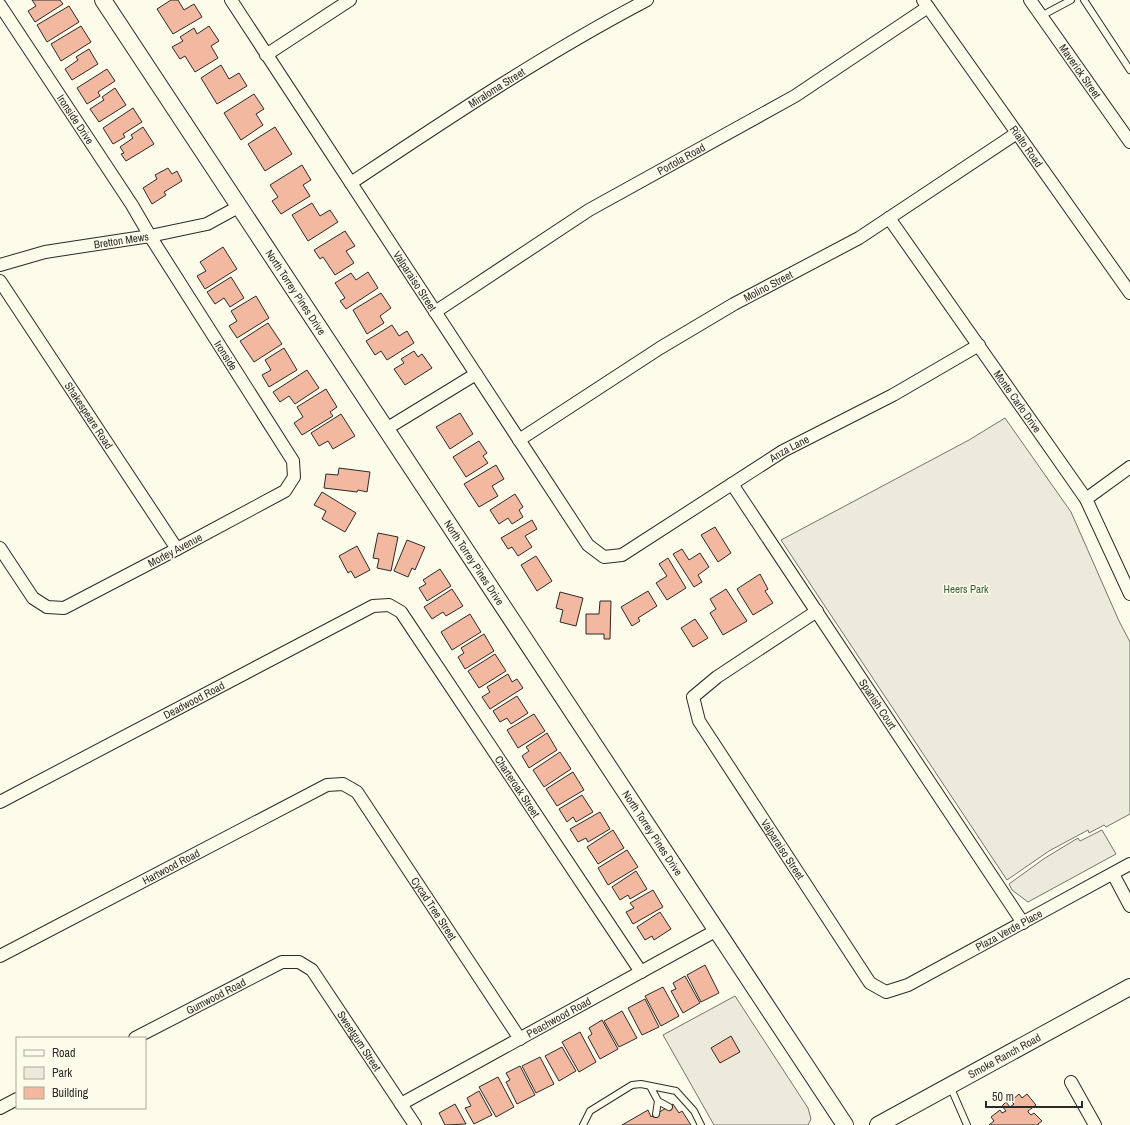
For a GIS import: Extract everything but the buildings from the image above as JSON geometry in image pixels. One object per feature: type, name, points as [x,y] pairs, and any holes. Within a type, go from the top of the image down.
[{"type":"main road","name":"North Torrey Pines Drive","points":[[103,0],[845,1125]]},
{"type":"main road","name":"Smoke Ranch Road","points":[[878,1125],[1130,987]]},
{"type":"street","name":"Valparaiso Street","points":[[231,0],[588,545],[604,557]]},
{"type":"street","points":[[266,55],[350,0]]},
{"type":"street","name":"Miraloma Street","points":[[351,183],[462,109],[620,14],[647,0]]},
{"type":"street","name":"Maverick Street","points":[[1030,0],[1128,135]]},
{"type":"street","name":"Rialto Road","points":[[926,4],[1130,293]]},
{"type":"street","name":"Portola Road","points":[[435,312],[589,210],[795,96],[926,4]]},
{"type":"street","name":"Ironside Drive","points":[[0,5],[132,205],[150,236]]},
{"type":"street","name":"Molino Street","points":[[519,440],[660,348],[734,304],[859,238],[1017,133]]},
{"type":"street","name":"Bretton Mews","points":[[0,265],[45,252],[150,236],[207,224],[240,206]]},
{"type":"street","name":"Monte Carlo Drive","points":[[889,218],[1086,499],[1130,594]]},
{"type":"street","name":"Ironside","points":[[150,236],[293,461],[294,477]]},
{"type":"street","name":"Shakespeare Road","points":[[0,281],[177,549]]},
{"type":"street","name":"Anza Lane","points":[[604,557],[622,555],[783,452],[893,395],[978,345]]},
{"type":"street","points":[[386,429],[476,374]]},
{"type":"street","points":[[1086,499],[1130,467]]},
{"type":"street","name":"Morley Avenue","points":[[0,548],[33,598],[47,608],[64,608],[285,491],[294,477]]},
{"type":"street","name":"Spanish Court","points":[[732,484],[1023,923]]},
{"type":"street","name":"Deadwood Road","points":[[0,802],[373,606],[389,604]]},
{"type":"street","name":"Charteroak Street","points":[[389,604],[401,612],[641,972]]},
{"type":"street","name":"Valparaiso Street","points":[[817,612],[717,677],[693,697],[699,721],[870,983],[886,992]]},
{"type":"street","name":"Hartwood Road","points":[[0,956],[327,785],[343,784]]},
{"type":"street","name":"Cycad Tree Street","points":[[343,784],[357,792],[520,1039]]},
{"type":"street","name":"Plaza Verde Place","points":[[886,992],[908,985],[1130,864]]},
{"type":"street","points":[[1113,874],[1130,906]]},
{"type":"street","name":"Peachwood Road","points":[[401,1104],[717,930]]},
{"type":"street","name":"Gumwood Road","points":[[137,1037],[282,962],[299,962]]},
{"type":"street","name":"Sweetgum Street","points":[[299,962],[312,970],[415,1125]]},
{"type":"street","points":[[1071,1082],[1095,1125]]},
{"type":"street","points":[[0,1108],[16,1100]]},
{"type":"lane","points":[[1042,16],[1071,0]]},
{"type":"lane","points":[[1084,0],[1130,70]]},
{"type":"lane","points":[[583,1125],[590,1111],[632,1085],[641,1084],[676,1091],[694,1111],[701,1125]]},
{"type":"lane","points":[[650,1086],[658,1101],[669,1107]]},
{"type":"lane","points":[[949,1086],[967,1125]]},
{"type":"lane","points":[[656,1114],[658,1101]]},
{"type":"green space","name":"Heers Park","points":[[1005,418],[1071,512],[1119,621],[1130,642],[1130,814],[1106,827],[1104,825],[1089,833],[1088,830],[1049,851],[1007,880],[781,540],[969,440]]},
{"type":"green space","points":[[1102,830],[1116,854],[1028,902],[1012,890],[1009,884],[1045,858],[1078,838],[1080,841]]},
{"type":"green space","points":[[735,996],[808,1108],[811,1119],[808,1125],[714,1125],[663,1035]]}]
